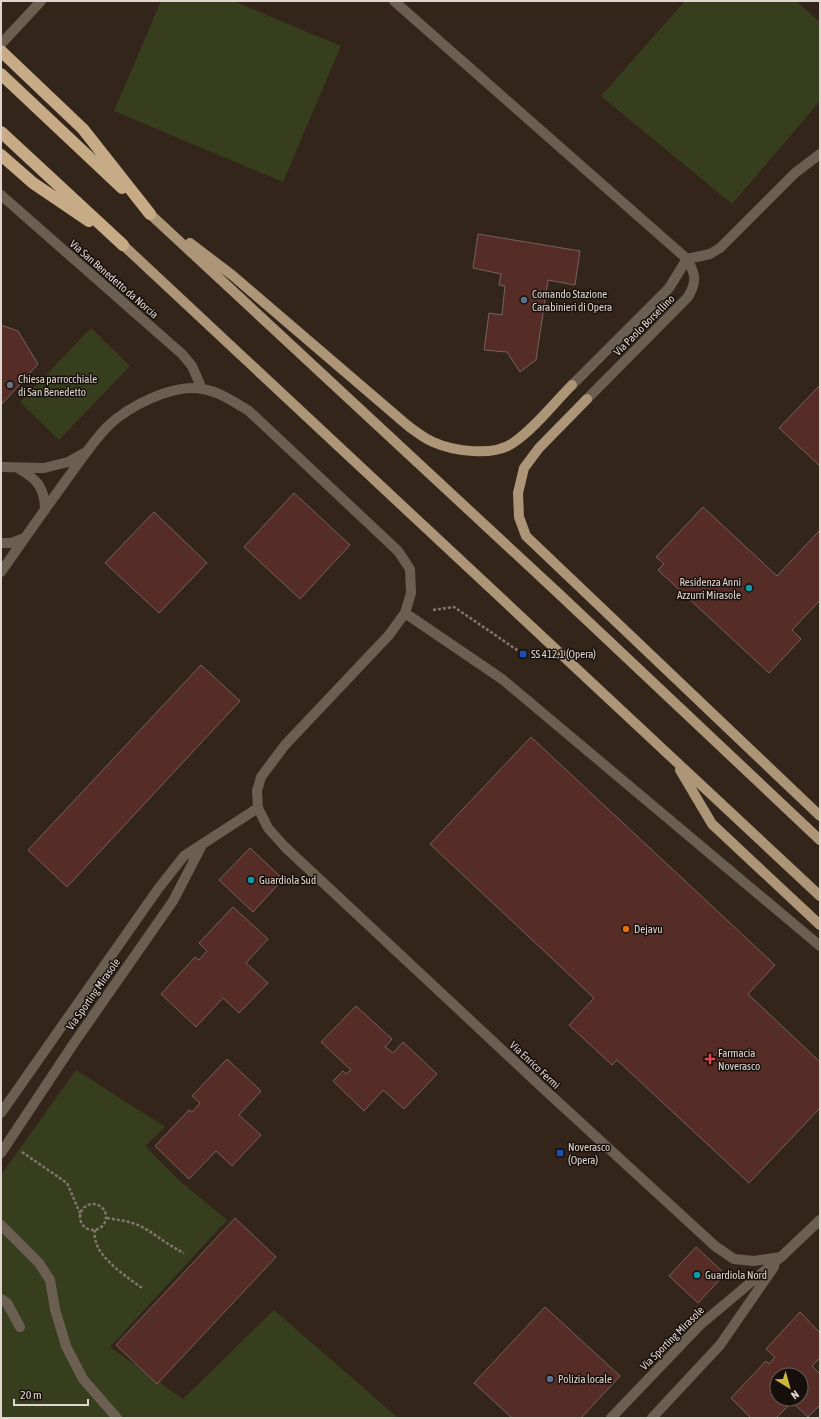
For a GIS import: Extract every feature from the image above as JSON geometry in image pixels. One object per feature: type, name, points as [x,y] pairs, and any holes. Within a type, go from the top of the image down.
[{"type":"highway","points":[[1,51],[83,129],[150,214]]},
{"type":"highway","points":[[1,74],[150,214]]},
{"type":"highway","points":[[1,132],[123,244]]},
{"type":"highway","points":[[1,154],[33,183],[123,244]]},
{"type":"main road","points":[[150,214],[232,275],[407,425],[433,442],[460,450],[489,451],[512,444],[529,429],[572,385]]},
{"type":"main road","points":[[150,214],[557,592],[820,840]]},
{"type":"main road","points":[[123,244],[820,896]]},
{"type":"main road","points":[[587,399],[539,448],[524,468],[518,492],[519,516],[526,536],[820,816]]},
{"type":"main road","points":[[673,760],[712,824],[820,925]]},
{"type":"street","points":[[394,1],[687,259],[710,254],[720,248],[795,173],[820,154]]},
{"type":"street","points":[[1,44],[39,4]]},
{"type":"street","name":"Via San Benedetto da Norcia","points":[[1,195],[182,354],[192,366],[202,389]]},
{"type":"street","name":"Via Paolo Borsellino","points":[[572,385],[669,288],[687,259],[694,271],[695,285],[688,297],[587,399]]},
{"type":"street","points":[[1,572],[86,452],[107,427],[132,408],[158,395],[180,390],[202,389],[223,396],[249,411],[398,551],[410,569],[411,593],[405,613],[389,635],[271,762],[261,777],[257,790],[258,808]]},
{"type":"street","points":[[3,467],[19,468],[50,466],[68,462],[86,452]]},
{"type":"street","points":[[19,468],[32,477],[42,491],[45,510]]},
{"type":"street","points":[[1,543],[11,543],[25,538]]},
{"type":"street","points":[[405,613],[502,679],[820,946]]},
{"type":"street","name":"Via Sporting Mirasole","points":[[1,1113],[158,889],[184,856],[201,847],[258,808]]},
{"type":"street","name":"Via Enrico Fermi","points":[[258,808],[268,828],[285,847],[544,1090],[715,1246],[734,1258],[754,1261],[781,1257]]},
{"type":"street","name":"Via Sporting Mirasole","points":[[1,1153],[74,1043],[173,901],[201,847]]},
{"type":"street","points":[[652,1418],[720,1346],[781,1257],[820,1220]]},
{"type":"street","points":[[1,1225],[39,1263],[50,1280],[55,1309],[66,1346],[83,1379],[117,1418]]},
{"type":"street","name":"Via Sporting Mirasole","points":[[611,1418],[700,1325],[781,1257]]},
{"type":"street","points":[[1,1299],[7,1303],[20,1327]]},
{"type":"path","points":[[405,613],[454,607],[522,654]]},
{"type":"path","points":[[8,1143],[67,1183],[80,1213],[81,1223],[84,1226],[95,1230],[103,1226],[107,1218]]},
{"type":"path","points":[[80,1213],[86,1206],[94,1203],[102,1207],[107,1218]]},
{"type":"path","points":[[107,1218],[122,1220],[141,1226],[170,1247],[184,1253]]},
{"type":"path","points":[[95,1230],[96,1242],[102,1254],[142,1288]]},
{"type":"green space","points":[[161,1],[233,1],[341,46],[283,182],[114,111]]},
{"type":"green space","points":[[685,1],[796,1],[820,22],[820,101],[732,204],[601,96]]},
{"type":"green space","points":[[91,328],[130,366],[59,440],[20,402]]},
{"type":"green space","points":[[76,1070],[165,1127],[145,1146],[181,1182],[227,1220],[110,1347],[183,1399],[274,1310],[398,1418],[1,1418],[1,1175]]},
{"type":"building","name":"Comando Stazione Carabinieri di Opera","points":[[478,234],[580,251],[575,285],[548,280],[536,360],[520,372],[507,352],[484,350],[489,313],[502,315],[505,286],[499,285],[501,274],[473,268]]},
{"type":"building","name":"Chiesa parrocchiale di San Benedetto","points":[[1,325],[18,331],[38,364],[1,405]]},
{"type":"building","points":[[820,385],[820,466],[779,428]]},
{"type":"building","points":[[294,493],[350,545],[300,599],[244,547]]},
{"type":"building","name":"Residenza Anni Azzurri Mirasole","points":[[703,507],[777,576],[820,530],[820,600],[792,630],[801,639],[769,673],[658,570],[664,564],[656,557]]},
{"type":"building","points":[[154,512],[207,563],[159,613],[105,563]]},
{"type":"building","points":[[201,665],[240,701],[67,887],[28,850]]},
{"type":"building","points":[[531,737],[775,965],[748,994],[820,1062],[820,1108],[749,1183],[617,1060],[612,1065],[569,1025],[594,998],[430,844]]},
{"type":"building","name":"Guardiola Sud","points":[[250,848],[283,879],[253,912],[219,880]]},
{"type":"building","points":[[233,907],[268,939],[246,963],[268,983],[239,1013],[223,998],[196,1027],[161,994],[195,957],[199,960],[207,951],[199,943]]},
{"type":"building","points":[[356,1006],[392,1039],[385,1047],[393,1053],[403,1042],[437,1074],[404,1109],[383,1090],[364,1111],[333,1081],[343,1071],[346,1074],[351,1070],[321,1042]]},
{"type":"building","points":[[227,1059],[261,1091],[239,1115],[261,1135],[232,1166],[216,1151],[189,1179],[155,1146],[189,1110],[192,1112],[200,1103],[192,1096]]},
{"type":"building","points":[[235,1218],[276,1257],[157,1384],[116,1345]]},
{"type":"building","name":"Guardiola Nord","points":[[696,1247],[725,1274],[698,1303],[669,1276]]},
{"type":"building","points":[[545,1307],[620,1376],[581,1418],[512,1418],[474,1383]]},
{"type":"building","points":[[800,1312],[820,1333],[820,1358],[812,1366],[820,1374],[820,1405],[808,1417],[797,1407],[809,1407],[809,1367],[769,1367],[769,1407],[787,1407],[776,1418],[751,1418],[731,1398],[766,1361],[769,1364],[775,1357],[766,1349]]},
{"type":"place","name":"Comando Stazione Carabinieri di Opera","points":[[524,300]]},
{"type":"place","name":"Chiesa parrocchiale di San Benedetto","points":[[10,385]]},
{"type":"place","name":"Residenza Anni Azzurri Mirasole","points":[[749,588]]},
{"type":"place","name":"SS 412,1 (Opera)","points":[[523,654]]},
{"type":"place","name":"Guardiola Sud","points":[[251,880]]},
{"type":"place","name":"Dejavu","points":[[626,929]]},
{"type":"place","name":"Farmacia Noverasco","points":[[710,1059]]},
{"type":"place","name":"Noverasco (Opera)","points":[[560,1153]]},
{"type":"place","name":"Guardiola Nord","points":[[697,1275]]},
{"type":"place","name":"Polizia locale","points":[[550,1379]]}]
